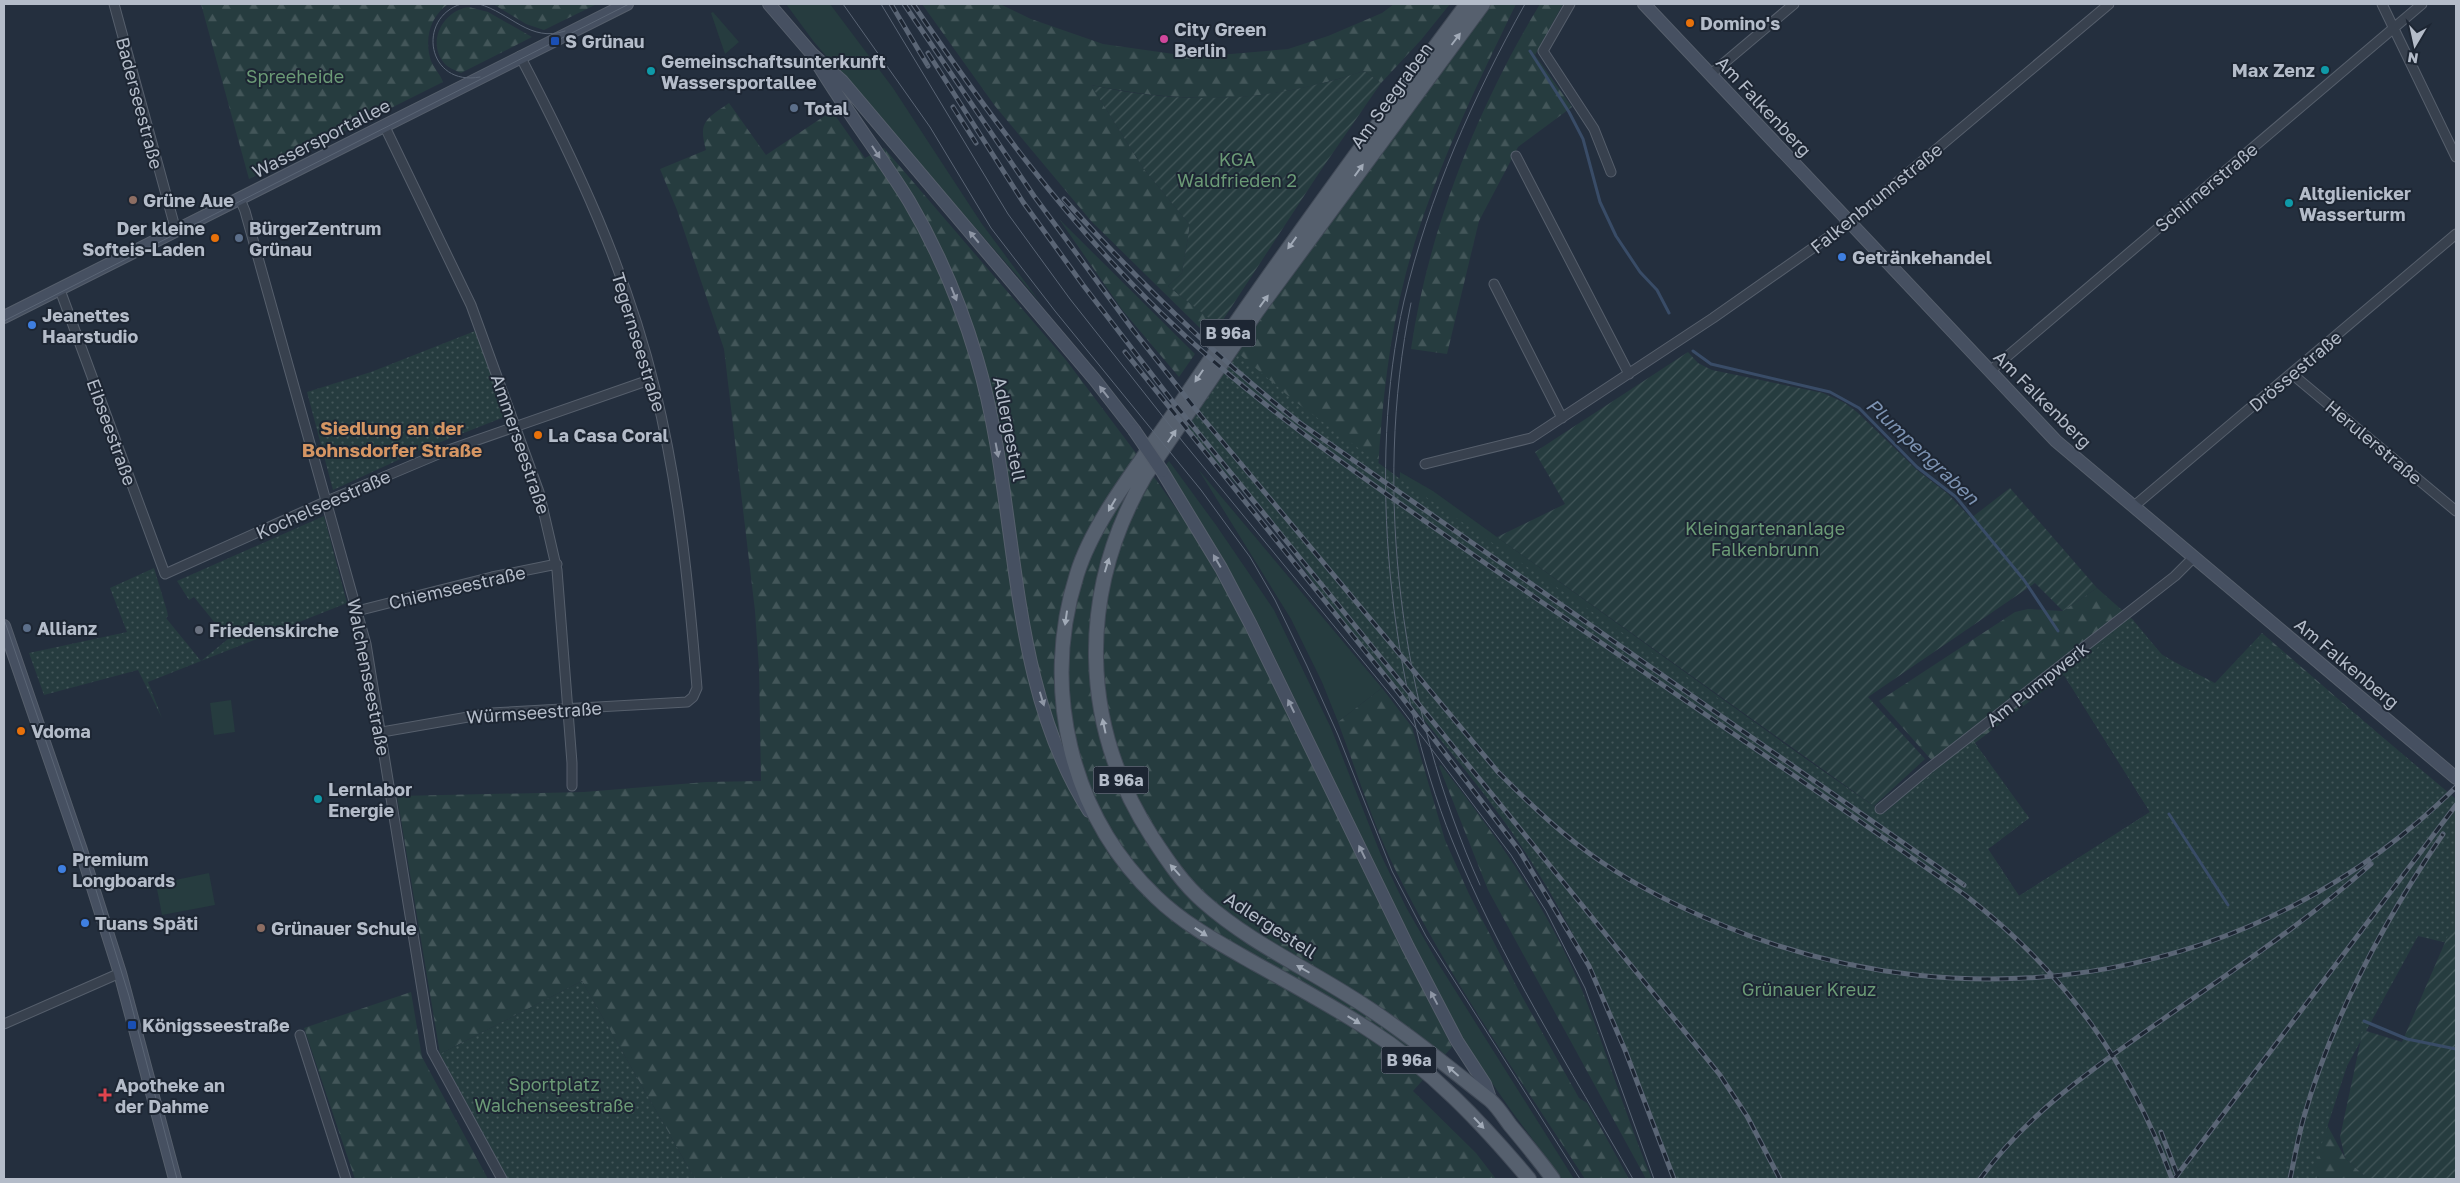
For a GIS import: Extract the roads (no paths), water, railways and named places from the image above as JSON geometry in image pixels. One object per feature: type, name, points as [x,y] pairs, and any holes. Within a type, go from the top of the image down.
[{"type":"main road","name":"Wassersportallee","points":[[4,317],[520,56],[627,4]]},
{"type":"main road","name":"Adlergestell","points":[[769,4],[812,54],[842,82],[1095,380],[1134,430],[1162,471],[1221,568],[1247,617],[1408,947],[1457,1041],[1486,1084],[1491,1101]]},
{"type":"main road","name":"Am Seegraben","points":[[1326,207],[1467,4]]},
{"type":"main road","name":"Am Seegraben","points":[[1326,207],[1483,4]]},
{"type":"main road","name":"Am Falkenberg","points":[[1644,4],[2057,442],[2133,508],[2456,778]]},
{"type":"main road","name":"Adlergestell","points":[[812,54],[831,88],[859,126],[910,203],[929,237],[965,322],[988,405],[998,458],[1021,613],[1035,676],[1059,752],[1075,790],[1105,837],[1136,876],[1174,913],[1223,945],[1373,1032],[1418,1066],[1466,1108],[1529,1179]]},
{"type":"main road","name":"Adlergestell","points":[[1105,837],[1077,771],[1061,696],[1061,654],[1067,611],[1078,571],[1092,539],[1117,496],[1230,330],[1326,207]]},
{"type":"main road","name":"Adlergestell","points":[[1326,207],[1132,500],[1117,533],[1105,574],[1100,601],[1096,654],[1100,706],[1111,754],[1135,811],[1167,861],[1202,900],[1236,928],[1401,1029],[1491,1101],[1553,1179]]},
{"type":"main road","points":[[4,626],[82,850],[120,973],[175,1179]]},
{"type":"street","name":"Baderseestraße","points":[[114,4],[176,231]]},
{"type":"street","points":[[1570,4],[1543,51],[1594,129],[1611,172]]},
{"type":"street","points":[[1711,74],[1794,4]]},
{"type":"street","name":"Falkenbrunnstraße","points":[[1425,464],[1531,438],[1629,374],[1850,222],[2109,4]]},
{"type":"street","points":[[2382,4],[2456,157]]},
{"type":"street","name":"Schirnerstraße","points":[[1990,371],[2422,4]]},
{"type":"street","name":"Tegernseestraße","points":[[520,56],[589,196],[627,294],[652,378],[669,456],[689,587],[697,688],[693,697],[687,702]]},
{"type":"street","name":"Ammerseestraße","points":[[384,125],[471,305],[542,501],[556,564],[572,786]]},
{"type":"street","points":[[1516,156],[1629,374]]},
{"type":"street","name":"Walchenseestraße","points":[[240,199],[357,611],[382,732],[408,911],[432,1051],[502,1179]]},
{"type":"street","name":"Drössestraße","points":[[2133,508],[2456,234]]},
{"type":"street","points":[[1494,284],[1562,418]]},
{"type":"street","name":"Eibseestraße","points":[[60,290],[165,574]]},
{"type":"street","name":"Herulerstraße","points":[[2292,374],[2456,511]]},
{"type":"street","name":"Kochelseestraße","points":[[165,574],[434,455],[652,378]]},
{"type":"street","name":"Am Pumpwerk","points":[[1880,809],[1928,769],[2175,576],[2194,558]]},
{"type":"street","name":"Chiemseestraße","points":[[357,611],[492,577],[556,564]]},
{"type":"street","name":"Würmseestraße","points":[[382,732],[491,713],[687,702]]},
{"type":"street","points":[[4,1024],[120,973]]},
{"type":"street","points":[[300,1035],[346,1179]]},
{"type":"waterway","name":"Plumpengraben","points":[[1530,51],[1569,112],[1583,139],[1600,202],[1616,236],[1640,272],[1657,290],[1669,313]]},
{"type":"waterway","name":"Plumpengraben","points":[[1693,351],[1711,364],[1830,392],[1859,408],[1917,467],[1956,497],[2024,580],[2058,631]]},
{"type":"waterway","name":"Plumpengraben","points":[[2169,814],[2228,905]]},
{"type":"waterway","name":"Plumpengraben","points":[[2364,1021],[2407,1039],[2456,1049]]},
{"type":"tram line","points":[[461,4],[447,12],[438,23],[433,36],[434,50],[439,62],[448,72],[462,77],[480,77]]},
{"type":"tram line","points":[[479,4],[531,30],[553,34],[565,31]]},
{"type":"tram line","points":[[4,321],[629,4]]},
{"type":"tram line","points":[[843,4],[930,127],[991,228],[1055,311],[1201,490],[1250,557],[1275,600],[1307,666],[1338,735],[1392,871],[1426,936],[1580,1179]]},
{"type":"tram line","points":[[881,4],[1008,214],[1070,299],[1183,442],[1394,699],[1511,855],[1546,911],[1585,988],[1654,1179]]},
{"type":"tram line","points":[[1525,4],[1470,111],[1454,148],[1426,223],[1404,301],[1393,365],[1387,433],[1386,503],[1390,574],[1399,645],[1413,713],[1430,779],[1452,840],[1491,927],[1561,1055],[1633,1179]]},
{"type":"tram line","points":[[1411,303],[1400,375],[1394,449],[1395,524],[1401,600],[1413,674],[1430,747],[1453,818],[1480,885]]},
{"type":"tram line","points":[[4,619],[87,861],[129,996],[177,1179]]},
{"type":"railway","points":[[891,4],[928,66]]},
{"type":"railway","points":[[904,4],[1034,196],[1133,330],[1201,416],[1498,772],[1535,808],[1589,853],[1631,881],[1661,897],[1722,925],[1818,957],[1915,975],[2013,979],[2110,968],[2204,944],[2294,905],[2379,853],[2456,787]]},
{"type":"railway","points":[[913,4],[999,126],[1093,242],[1162,314],[1243,386],[1285,420],[1372,484],[1908,855],[1965,895],[2001,924],[2063,988],[2090,1022],[2114,1058],[2135,1096],[2155,1136],[2172,1179]]},
{"type":"railway","points":[[928,53],[1023,202],[1083,285],[1170,398],[1720,1075],[1747,1116],[1780,1179]]},
{"type":"railway","points":[[953,107],[976,143]]},
{"type":"railway","points":[[1064,199],[1119,259],[1206,344],[1300,423],[1964,885]]},
{"type":"railway","points":[[1125,352],[1398,692],[1519,850],[1589,966],[1625,1050],[1674,1179]]},
{"type":"railway","points":[[2175,1178],[2456,805]]},
{"type":"railway","points":[[2290,1179],[2303,1120],[2315,1082],[2344,1008],[2380,936],[2443,834]]},
{"type":"railway","points":[[1980,1179],[2017,1135],[2079,1080],[2290,929],[2345,887],[2371,864]]},
{"type":"railway","points":[[2161,1132],[2177,1174]]},
{"type":"place","name":"Domino's","points":[[1690,23]]},
{"type":"place","name":"City Green Berlin","points":[[1164,39]]},
{"type":"place","name":"S Grünau","points":[[555,41]]},
{"type":"place","name":"Max Zenz","points":[[2325,70]]},
{"type":"place","name":"Gemeinschaftsunterkunft Wassersportallee","points":[[651,71]]},
{"type":"place","name":"Total","points":[[794,108]]},
{"type":"place","name":"Grüne Aue","points":[[133,200]]},
{"type":"place","name":"Altglienicker Wasserturm","points":[[2289,203]]},
{"type":"place","name":"Der kleine Softeis-Laden","points":[[215,238]]},
{"type":"place","name":"BürgerZentrum Grünau","points":[[239,238]]},
{"type":"place","name":"Getränkehandel","points":[[1842,257]]},
{"type":"place","name":"Jeanettes Haarstudio","points":[[32,325]]},
{"type":"place","name":"La Casa Coral","points":[[538,435]]},
{"type":"place","name":"Allianz","points":[[27,628]]},
{"type":"place","name":"Friedenskirche","points":[[199,630]]},
{"type":"place","name":"Vdoma","points":[[21,731]]},
{"type":"place","name":"Lernlabor Energie","points":[[318,799]]},
{"type":"place","name":"Premium Longboards","points":[[62,869]]},
{"type":"place","name":"Tuans Späti","points":[[85,923]]},
{"type":"place","name":"Grünauer Schule","points":[[261,928]]},
{"type":"place","name":"Königsseestraße","points":[[132,1025]]},
{"type":"place","name":"Apotheke an der Dahme","points":[[105,1095]]},
{"type":"district","name":"Siedlung an der Bohnsdorfer Straße","points":[[392,438]]},
{"type":"park label","name":"Spreeheide","points":[[295,76]]},
{"type":"park label","name":"KGA Waldfrieden 2","points":[[1237,169]]},
{"type":"park label","name":"Kleingartenanlage Falkenbrunn","points":[[1765,538]]},
{"type":"park label","name":"Grünauer Kreuz","points":[[1809,989]]},
{"type":"park label","name":"Sportplatz Walchenseestraße","points":[[554,1094]]}]
